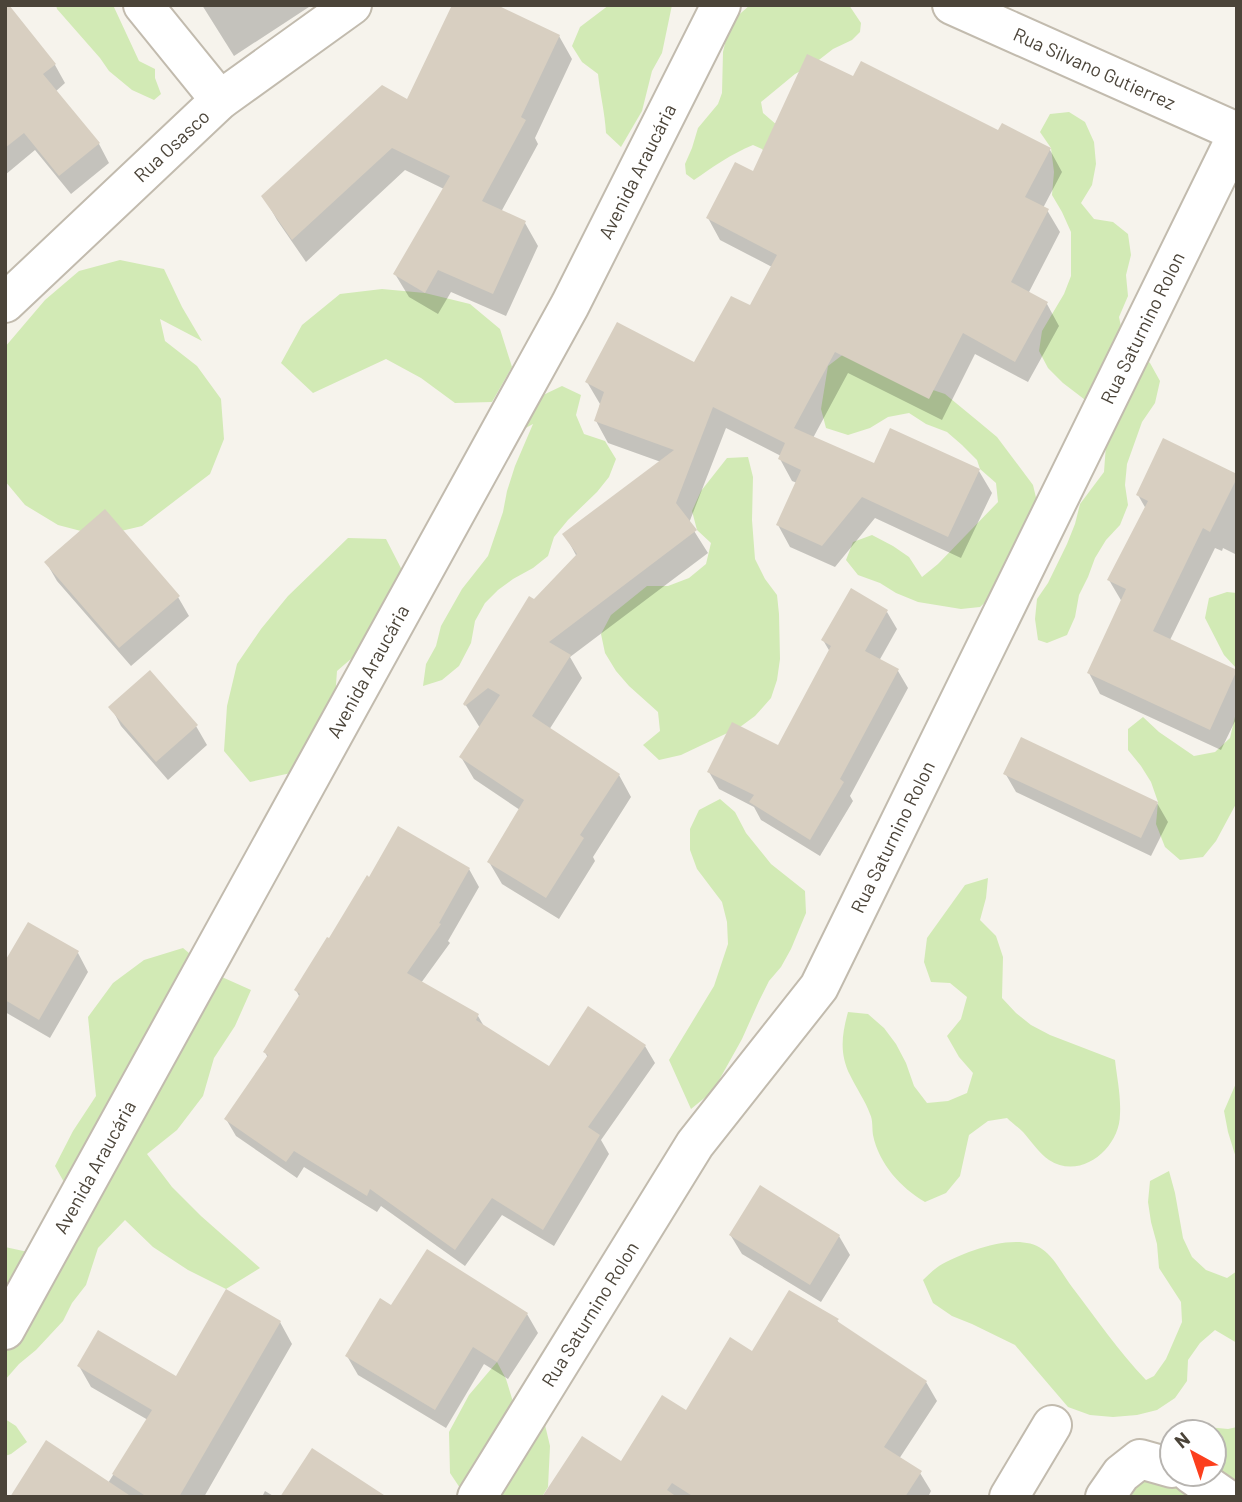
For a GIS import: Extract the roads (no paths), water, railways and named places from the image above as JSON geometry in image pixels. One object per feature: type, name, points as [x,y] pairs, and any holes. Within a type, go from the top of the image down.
[{"type":"street","points":[[143,5],[220,100]]},
{"type":"street","name":"Rua Osasco","points":[[5,303],[220,100],[352,5]]},
{"type":"street","name":"Avenida Araucária","points":[[5,1330],[575,294],[721,5]]},
{"type":"street","name":"Rua Silvano Gutierrez","points":[[951,5],[1237,134]]},
{"type":"street","name":"Rua Saturnino Rolon","points":[[477,1497],[695,1144],[819,987],[1237,134]]},
{"type":"street","points":[[1009,1497],[1052,1425]]},
{"type":"street","points":[[1105,1497],[1121,1474],[1140,1459],[1158,1464]]}]
